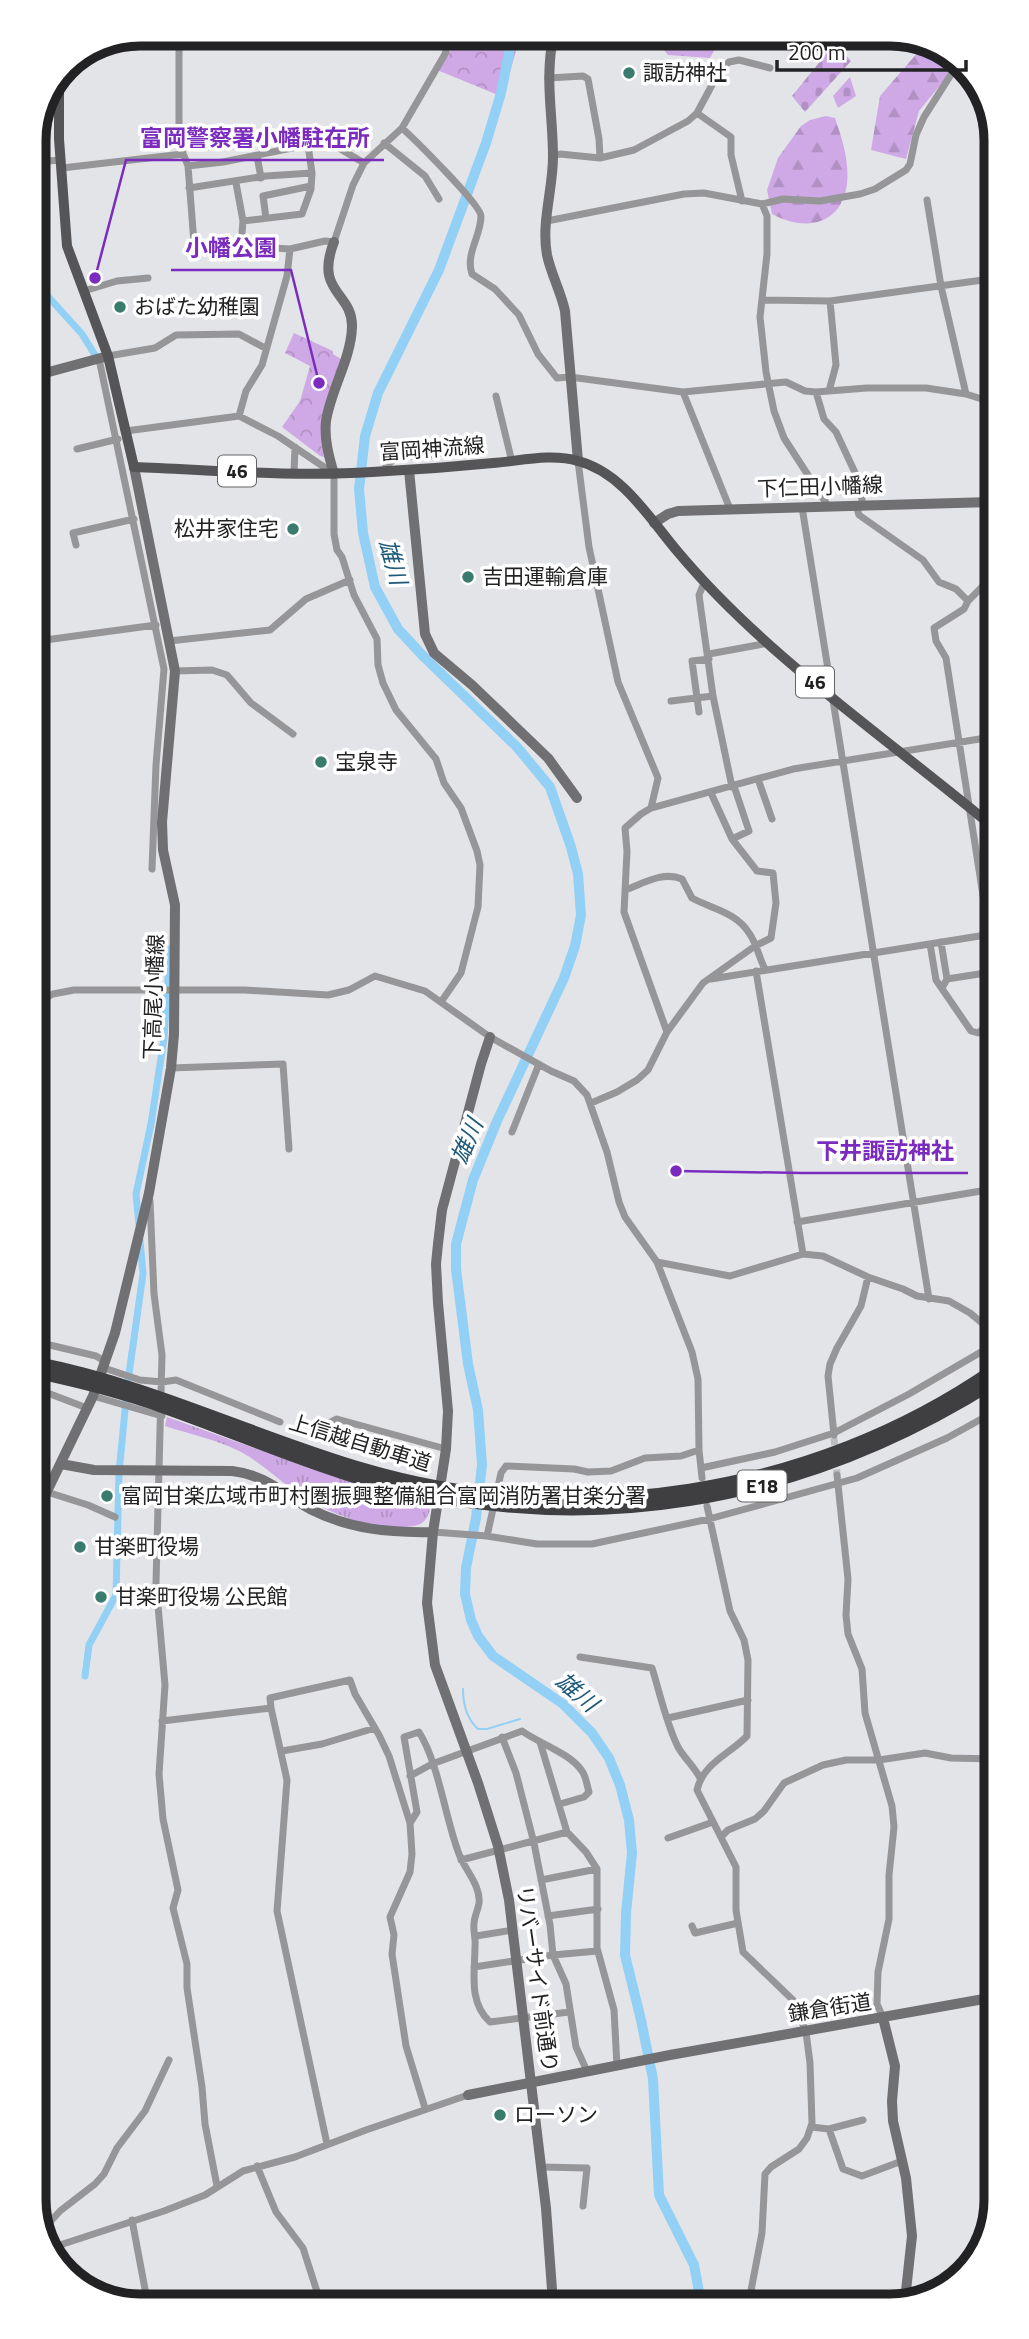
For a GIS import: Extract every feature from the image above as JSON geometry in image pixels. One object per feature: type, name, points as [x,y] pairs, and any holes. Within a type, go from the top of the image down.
[{"type":"highway","name":"上信越自動車道","points":[[45,1366],[332,1469],[420,1488],[565,1509],[624,1508],[685,1501],[769,1484],[826,1466],[884,1443],[940,1415],[984,1388]]},
{"type":"highway","name":"上信越自動車道","points":[[45,1374],[77,1377]]},
{"type":"highway","name":"上信越自動車道","points":[[510,1501],[652,1495],[711,1487],[764,1474],[818,1458],[877,1435],[931,1408],[984,1376]]},
{"type":"main road","points":[[59,92],[67,246],[84,291],[104,358],[122,435],[134,467]]},
{"type":"main road","name":"富岡神流線","points":[[134,467],[337,474],[552,458],[578,461],[613,479],[704,583],[769,643],[984,819]]},
{"type":"street","points":[[179,45],[179,143],[188,166],[194,243],[289,249],[324,241],[334,242]]},
{"type":"street","points":[[441,1002],[461,973],[478,907],[480,865],[461,808],[444,783],[436,759],[396,710],[383,683],[378,664],[377,639],[359,607],[337,550],[334,534],[337,474],[326,443],[326,421],[352,329],[352,320],[335,291],[328,275],[328,267],[352,185],[364,163],[402,128],[445,54],[446,45]]},
{"type":"street","points":[[552,46],[547,78],[553,156],[545,241],[547,257],[563,298],[565,311],[578,461],[589,547],[618,682],[658,778],[651,808]]},
{"type":"street","points":[[553,156],[560,154],[600,158],[634,150],[688,121],[696,113],[720,70],[729,62],[739,60],[770,68]]},
{"type":"street","points":[[547,221],[684,194],[704,193],[762,204],[783,199],[820,201],[875,189],[906,170],[910,164],[923,117],[953,71]]},
{"type":"street","points":[[547,78],[583,76],[588,79],[600,158]]},
{"type":"street","points":[[696,113],[731,137],[731,155],[742,201]]},
{"type":"street","points":[[402,128],[443,168],[478,209],[481,218],[470,265],[472,274],[495,289],[519,315],[538,354],[557,378],[570,377],[683,392],[786,382],[816,393],[926,388],[967,394],[984,400]]},
{"type":"street","points":[[188,166],[257,156],[322,142],[332,144],[364,163]]},
{"type":"street","points":[[384,143],[425,176],[439,199]]},
{"type":"street","points":[[243,221],[302,214],[311,186],[308,145]]},
{"type":"street","points":[[46,163],[92,167],[184,155]]},
{"type":"street","points":[[257,156],[261,178]]},
{"type":"street","points":[[190,188],[312,173]]},
{"type":"street","points":[[236,183],[243,221],[241,246]]},
{"type":"street","points":[[266,218],[263,196],[311,186]]},
{"type":"street","points":[[927,200],[941,286],[967,394]]},
{"type":"street","points":[[762,204],[767,216],[767,254],[760,317],[769,385],[784,438],[828,506]]},
{"type":"street","points":[[239,416],[246,391],[262,365],[287,276],[289,249]]},
{"type":"street","points":[[84,291],[117,281],[148,278]]},
{"type":"street","points":[[763,300],[830,301],[984,280]]},
{"type":"street","points":[[829,391],[836,365],[830,301]]},
{"type":"street","points":[[46,373],[155,348],[176,335],[239,334],[265,348]]},
{"type":"street","points":[[683,392],[730,509]]},
{"type":"street","points":[[816,393],[824,419],[836,432],[858,479],[859,515],[923,560],[939,582],[956,589],[968,601]]},
{"type":"street","points":[[496,396],[512,462]]},
{"type":"street","points":[[77,449],[122,435],[239,416],[278,436],[324,467]]},
{"type":"street","points":[[122,435],[134,519],[164,669],[162,766],[152,869]]},
{"type":"street","points":[[294,473],[295,447]]},
{"type":"street","points":[[378,472],[392,460],[440,454]]},
{"type":"street","name":"下高尾小幡線","points":[[45,1495],[105,1365],[149,1193],[171,1068],[174,897],[162,839],[162,766],[175,671],[134,467]]},
{"type":"street","points":[[409,470],[425,634],[434,653],[472,685],[548,758],[577,798]]},
{"type":"street","name":"下仁田小幡線","points":[[654,523],[678,511],[984,502]]},
{"type":"street","points":[[802,507],[929,1299]]},
{"type":"street","points":[[76,545],[73,533],[134,519]]},
{"type":"street","points":[[169,641],[270,630],[306,599],[350,580]]},
{"type":"street","points":[[704,583],[699,595],[713,696],[733,787],[749,831],[732,839]]},
{"type":"street","points":[[984,583],[968,601],[964,610],[934,628],[936,642],[946,658],[984,894]]},
{"type":"street","points":[[46,640],[156,625]]},
{"type":"street","points":[[699,712],[692,661],[769,643]]},
{"type":"street","points":[[175,671],[212,670],[227,675],[251,703],[293,734]]},
{"type":"street","points":[[671,701],[713,696]]},
{"type":"street","points":[[667,1032],[624,912],[625,828],[651,808],[793,769],[984,738]]},
{"type":"street","points":[[758,779],[772,819]]},
{"type":"street","points":[[711,793],[732,839],[757,871],[773,873],[776,903],[771,938],[722,968],[711,979]]},
{"type":"street","points":[[625,890],[664,875],[682,878],[692,898],[738,920],[750,934],[765,970]]},
{"type":"street","points":[[591,1103],[617,1092],[648,1070],[667,1032],[703,983],[711,979],[984,935]]},
{"type":"street","points":[[941,942],[947,979],[942,988]]},
{"type":"street","points":[[930,944],[936,980],[971,1031],[978,1032],[984,1027]]},
{"type":"street","points":[[756,971],[803,1254]]},
{"type":"street","points":[[947,979],[984,972]]},
{"type":"street","points":[[46,997],[53,993],[74,990],[245,990],[328,995],[349,990],[375,976],[425,991],[491,1037],[574,1081],[591,1103],[607,1152],[615,1192],[625,1217],[657,1262],[695,1366],[702,1478]]},
{"type":"street","name":"リバーサイド前通り","points":[[491,1037],[481,1064],[442,1210],[438,1244],[436,1265],[448,1411],[446,1449],[427,1603],[437,1670],[467,1750],[499,1851],[513,1930],[532,2081],[553,2294]]},
{"type":"street","points":[[512,1132],[538,1063]]},
{"type":"street","points":[[171,1068],[283,1064],[289,1149]]},
{"type":"street","points":[[797,1222],[984,1190]]},
{"type":"street","points":[[149,1193],[164,1407],[156,1583],[165,1685],[159,1773],[163,1819],[178,1890],[173,1909],[187,1964],[187,1988],[205,2124],[217,2186]]},
{"type":"street","points":[[657,1262],[730,1276],[803,1254],[823,1256],[868,1277],[929,1299],[949,1301],[970,1312],[984,1324]]},
{"type":"street","points":[[834,1435],[828,1376],[830,1364],[861,1306],[868,1277]]},
{"type":"street","points":[[45,1344],[96,1356],[105,1365],[140,1380],[185,1382],[280,1422]]},
{"type":"street","points":[[701,1468],[775,1452],[834,1435],[984,1350]]},
{"type":"street","points":[[45,1392],[87,1408]]},
{"type":"street","points":[[93,1396],[164,1407]]},
{"type":"street","points":[[61,1464],[94,1470],[250,1473],[266,1480],[314,1511],[356,1527],[404,1533],[485,1536],[537,1544],[592,1544],[709,1519],[838,1485],[907,1457],[984,1418]]},
{"type":"street","points":[[327,1424],[337,1419],[446,1449]]},
{"type":"street","points":[[485,1536],[501,1473],[506,1466],[611,1471],[645,1458],[681,1456],[699,1450]]},
{"type":"street","points":[[837,1475],[848,1579],[848,1634],[862,1669],[865,1713],[892,1806],[894,1828],[889,1875],[889,1919],[878,1972],[877,2004],[895,2066],[893,2121],[902,2161],[912,2236],[906,2292]]},
{"type":"street","points":[[47,1492],[115,1517]]},
{"type":"street","points":[[707,1506],[730,1611],[744,1640],[748,1660],[747,1736],[700,1778],[698,1790],[736,1867],[738,1923],[743,1952],[793,2000],[806,2032],[810,2063],[811,2126],[799,2149],[765,2174],[762,2233],[750,2294]]},
{"type":"street","points":[[580,1657],[652,1668],[680,1750],[700,1778]]},
{"type":"street","points":[[327,2144],[277,1911],[287,1780],[271,1698],[350,1680],[389,1756],[410,1823],[412,1854],[410,1872],[390,1917],[394,1935],[395,1979],[406,2046],[425,2109]]},
{"type":"street","points":[[668,1718],[748,1700]]},
{"type":"street","points":[[162,1721],[271,1708]]},
{"type":"street","points":[[282,1751],[322,1744],[375,1728]]},
{"type":"street","points":[[410,1776],[432,1764],[522,1731],[559,1751],[583,1771],[589,1792],[584,1797],[560,1804]]},
{"type":"street","points":[[410,1823],[417,1812],[404,1737],[421,1733],[461,1860],[477,1888],[479,1902],[474,1924],[475,1999],[484,2016],[490,2022],[569,2012]]},
{"type":"street","points":[[502,1737],[516,1773],[534,1843],[553,1955],[566,1984],[576,2047],[587,2071]]},
{"type":"street","points":[[58,2247],[195,2199],[243,2171],[295,2157],[468,2095],[621,2065],[614,2010],[597,1951],[597,1869],[586,1852],[567,1832],[540,1741]]},
{"type":"street","points":[[721,1837],[729,1830],[755,1819],[784,1783],[823,1765],[846,1760],[879,1760],[925,1753],[951,1758],[984,1759]]},
{"type":"street","points":[[668,1838],[713,1822]]},
{"type":"street","points":[[461,1860],[534,1843],[567,1832]]},
{"type":"street","points":[[541,1880],[597,1869]]},
{"type":"street","points":[[548,1916],[598,1909]]},
{"type":"street","points":[[692,1926],[695,1933],[738,1923]]},
{"type":"street","points":[[476,1936],[513,1930]]},
{"type":"street","points":[[474,1968],[597,1951]]},
{"type":"street","name":"鎌倉街道","points":[[621,2065],[984,1999]]},
{"type":"street","points":[[48,2224],[104,2174],[117,2148],[145,2111],[169,2060]]},
{"type":"street","points":[[811,2126],[829,2129],[863,2120]]},
{"type":"street","points":[[829,2129],[843,2169],[862,2176],[902,2161]]},
{"type":"street","points":[[257,2166],[276,2212],[303,2248],[318,2293]]},
{"type":"street","points":[[541,2167],[587,2168],[583,2206]]},
{"type":"street","points":[[132,2220],[146,2293]]},
{"type":"green space","points":[[451,45],[517,45],[503,97],[437,70]]},
{"type":"green space","points":[[660,46],[717,46],[710,58],[668,55]]},
{"type":"green space","points":[[833,46],[838,46],[851,61],[805,112],[792,96]]},
{"type":"green space","points":[[919,51],[937,58],[952,70],[919,111],[906,159],[871,150],[880,96]]},
{"type":"green space","points":[[850,77],[856,96],[838,108],[833,96]]},
{"type":"green space","points":[[826,116],[835,118],[847,166],[847,184],[837,210],[828,218],[803,223],[788,221],[772,214],[767,190],[778,158],[801,126],[810,120]]},
{"type":"green space","points":[[294,333],[333,351],[333,354],[341,359],[321,431],[324,457],[282,427],[300,401],[310,366],[285,353]]},
{"type":"green space","points":[[167,1417],[332,1476],[431,1502],[428,1516],[417,1525],[399,1527],[370,1524],[341,1516],[289,1487],[241,1452],[165,1426]]},
{"type":"waterway","name":"雄川","points":[[511,45],[501,93],[486,143],[439,270],[378,393],[365,436],[359,489],[363,533],[375,587],[398,629],[517,747],[550,787],[578,874],[581,915],[575,946],[564,978],[497,1121],[473,1180],[456,1244],[456,1269],[468,1364],[478,1410],[482,1465],[476,1518],[466,1568],[465,1594],[478,1636],[493,1656],[563,1704],[592,1733],[609,1758],[620,1785],[629,1820],[632,1853],[625,1955],[653,2079],[659,2195],[694,2265],[699,2294]]},
{"type":"waterway","points":[[46,294],[82,334],[95,355]]},
{"type":"waterway","points":[[139,1225],[136,1194],[151,1124],[164,1038],[170,949]]},
{"type":"waterway","points":[[128,1381],[143,1274],[140,1240]]},
{"type":"waterway","points":[[85,1676],[89,1645],[116,1595],[119,1473],[126,1400]]},
{"type":"waterway","points":[[463,1689],[466,1710],[478,1729],[520,1719]]},
{"type":"tunnel","points":[[834,1438],[837,1475]]},
{"type":"place","name":"諏訪神社","points":[[629,73]]},
{"type":"place","name":"富岡警察署小幡駐在所","points":[[95,278]]},
{"type":"place","name":"おばた幼稚園","points":[[120,307]]},
{"type":"place","name":"小幡公園","points":[[319,383]]},
{"type":"place","name":"松井家住宅","points":[[293,529]]},
{"type":"place","name":"吉田運輸倉庫","points":[[468,577]]},
{"type":"place","name":"宝泉寺","points":[[321,762]]},
{"type":"place","name":"下井諏訪神社","points":[[676,1171]]},
{"type":"place","name":"富岡甘楽広域市町村圏振興整備組合富岡消防署甘楽分署","points":[[107,1496]]},
{"type":"place","name":"甘楽町役場","points":[[80,1547]]},
{"type":"place","name":"甘楽町役場 公民館","points":[[101,1597]]},
{"type":"place","name":"ローソン","points":[[500,2115]]}]
